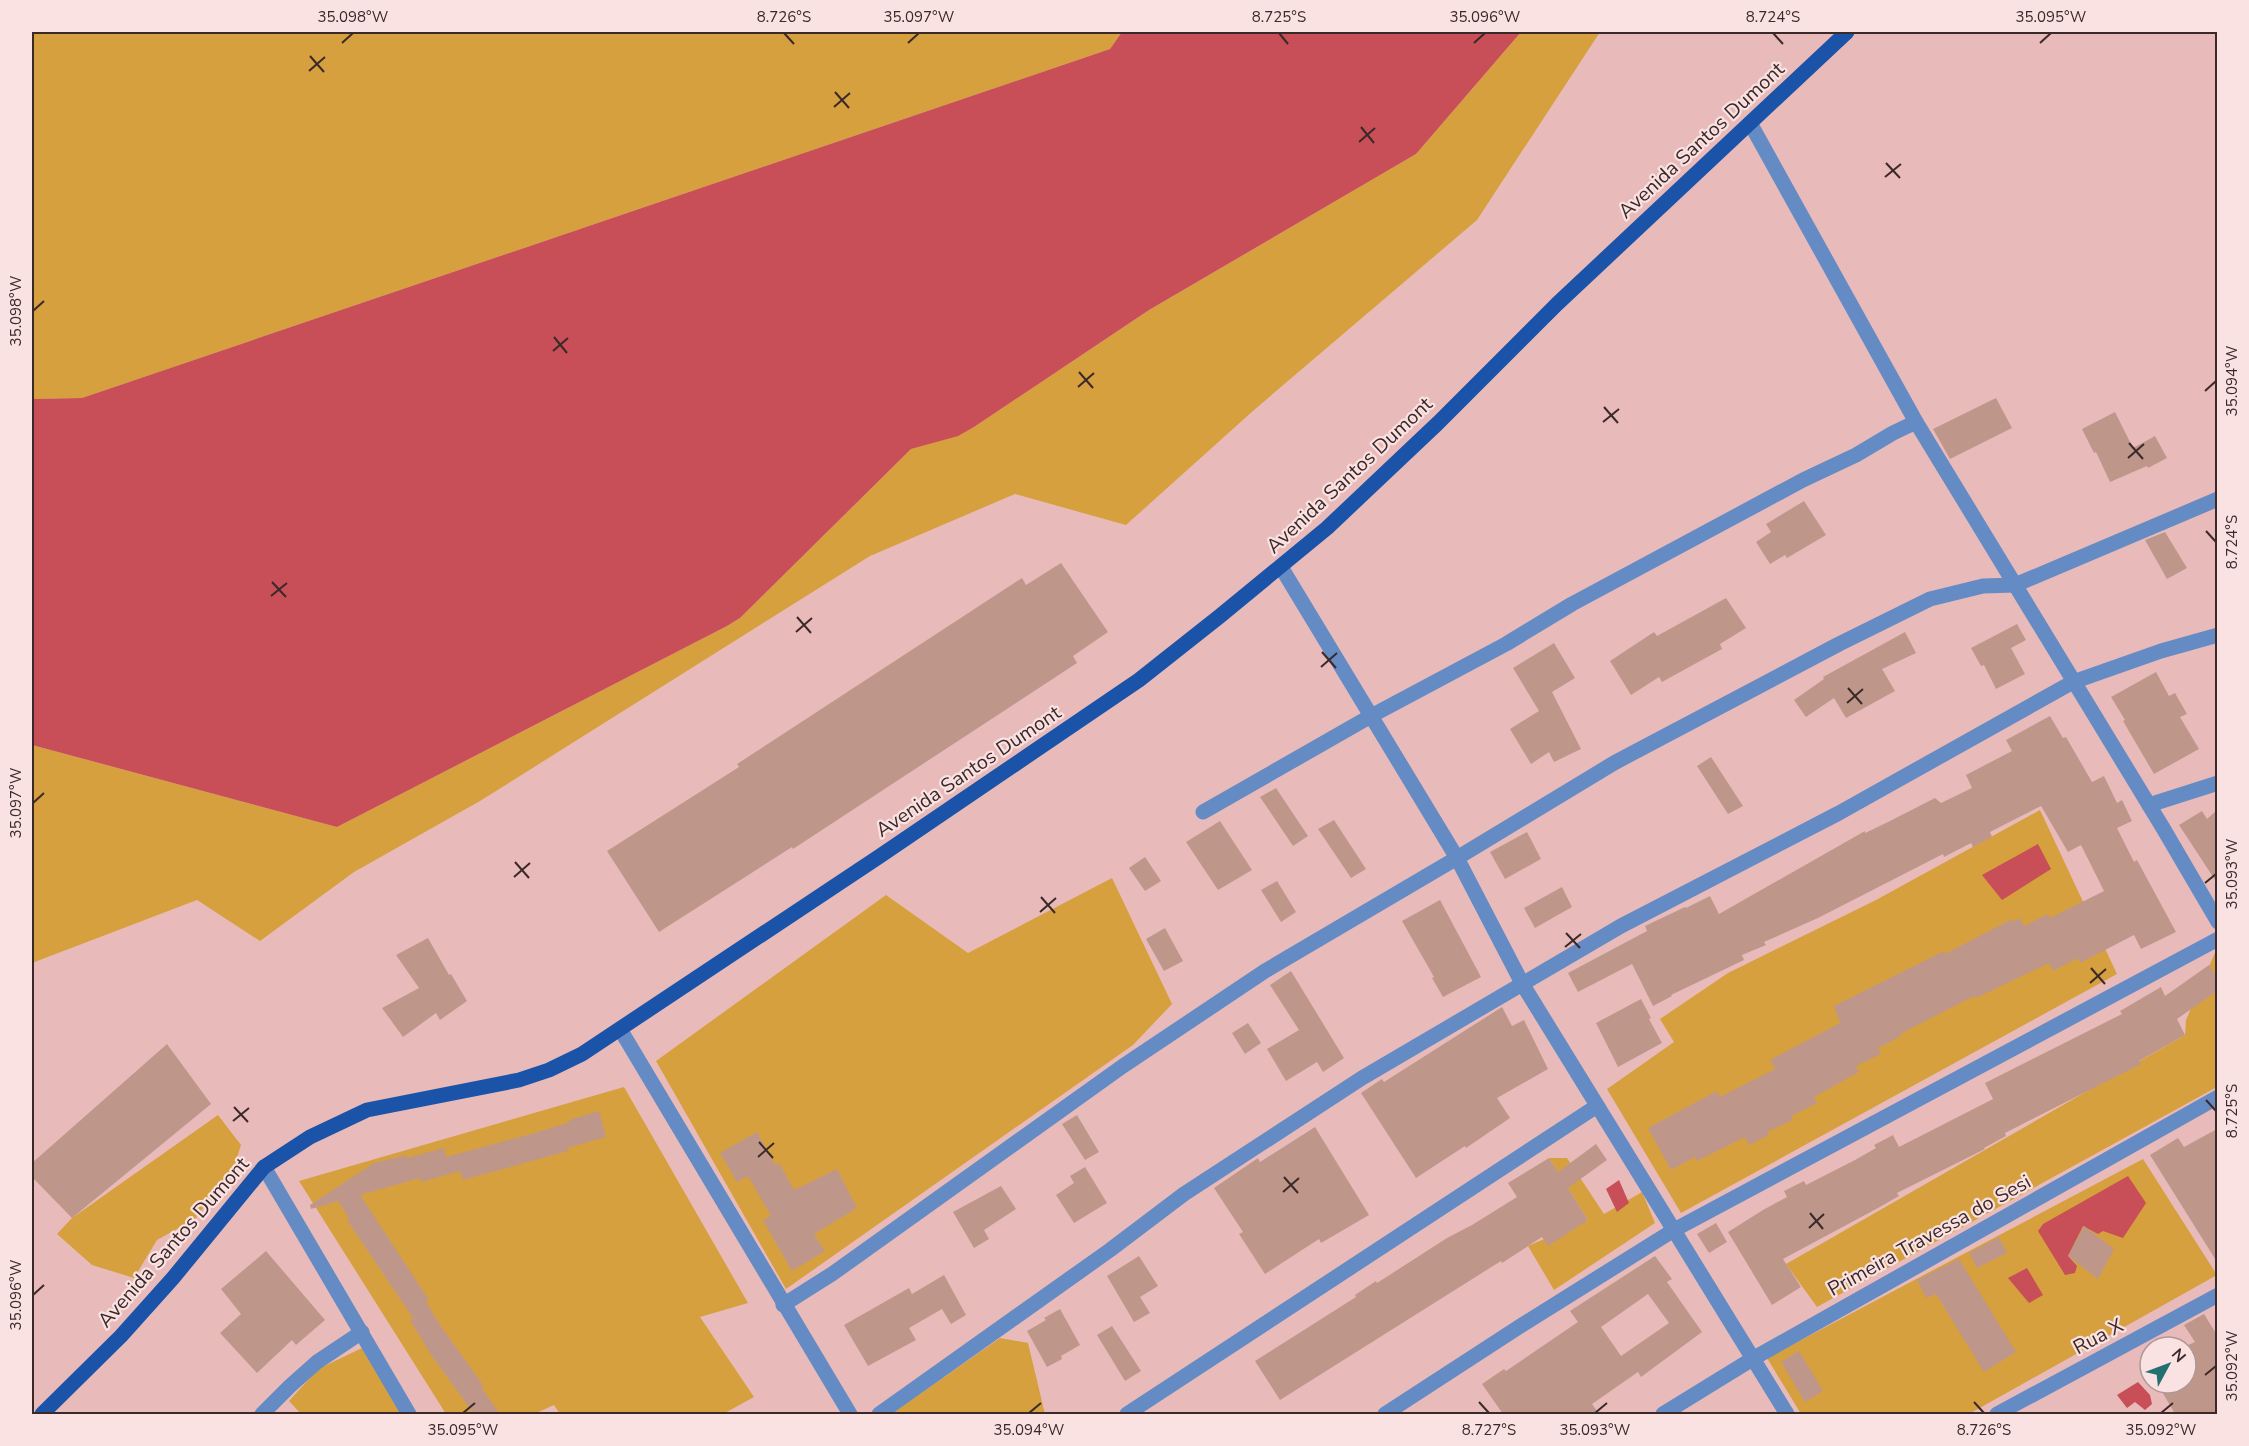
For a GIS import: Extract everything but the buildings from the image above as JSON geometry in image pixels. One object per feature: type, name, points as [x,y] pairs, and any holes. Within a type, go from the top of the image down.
[{"type":"main road","name":"Avenida Santos Dumont","points":[[42,1414],[121,1336],[173,1278],[264,1167],[310,1137],[368,1110],[519,1080],[549,1070],[582,1054],[1139,680],[1327,528],[1414,446],[1557,304],[1847,32]]},
{"type":"street","points":[[1750,123],[1916,422],[2149,805],[2217,922]]},
{"type":"street","points":[[1203,812],[1371,716],[1506,644],[1572,603],[1916,422]]},
{"type":"street","points":[[783,1305],[832,1274],[1123,1066],[1265,971],[1614,762],[1930,599],[1983,586],[2015,585],[2217,499]]},
{"type":"street","points":[[1281,567],[1457,858],[1523,985],[1754,1358],[1786,1414]]},
{"type":"street","points":[[879,1414],[1110,1250],[1184,1194],[1362,1078],[1621,926],[1839,813],[2073,682],[2217,634]]},
{"type":"street","points":[[2149,805],[2217,783]]},
{"type":"street","points":[[1385,1414],[1674,1230],[2217,939]]},
{"type":"street","points":[[620,1029],[850,1414]]},
{"type":"street","name":"Primeira Travessa do Sesi","points":[[1664,1414],[1754,1358],[2217,1097]]},
{"type":"street","points":[[1127,1414],[1597,1106]]},
{"type":"street","points":[[264,1167],[409,1414]]},
{"type":"street","name":"Rua X","points":[[1997,1414],[2217,1295]]},
{"type":"street","points":[[262,1414],[317,1362],[362,1332]]},
{"type":"shaded area","points":[[32,32],[1122,32],[1110,49],[82,398],[32,399]]},
{"type":"shaded area","points":[[1122,32],[1521,32],[1416,154],[1149,310],[974,427],[958,436],[911,449],[740,618],[337,827],[32,745],[32,399],[82,398],[1110,49]]},
{"type":"shaded area","points":[[1521,32],[1600,32],[1477,220],[1254,410],[1126,525],[1015,494],[870,556],[480,801],[354,872],[260,941],[197,900],[32,963],[32,745],[337,827],[740,618],[911,449],[958,435],[974,427],[1149,310],[1416,154]]},
{"type":"shaded area","points":[[2040,810],[2117,974],[1681,1213],[1607,1089],[1674,1042],[1660,1019],[1728,973],[1876,900]]},
{"type":"shaded area","points":[[2038,844],[2051,869],[2002,900],[1982,875]]},
{"type":"shaded area","points":[[1112,878],[1172,1004],[1133,1045],[786,1289],[656,1061],[886,895],[968,953]]},
{"type":"shaded area","points":[[2217,948],[2217,1087],[1817,1307],[1786,1264],[2185,1035],[2186,1020]]},
{"type":"shaded area","points":[[624,1087],[748,1303],[700,1317],[754,1397],[723,1414],[560,1414],[554,1405],[534,1414],[446,1414],[299,1181]]},
{"type":"shaded area","points":[[218,1115],[241,1145],[234,1167],[195,1219],[157,1240],[134,1278],[92,1265],[57,1234],[72,1218]]},
{"type":"shaded area","points":[[1549,1158],[1567,1158],[1604,1214],[1642,1192],[1655,1223],[1554,1290],[1528,1246],[1588,1220]]},
{"type":"shaded area","points":[[2143,1159],[2217,1275],[1969,1414],[1801,1414],[1767,1358]]},
{"type":"shaded area","points":[[2128,1176],[2146,1203],[2123,1238],[2103,1231],[2098,1234],[2083,1226],[2068,1256],[2077,1266],[2075,1273],[2065,1275],[2038,1231],[2043,1224]]},
{"type":"shaded area","points":[[1619,1180],[1629,1203],[1617,1212],[1606,1189]]},
{"type":"shaded area","points":[[2027,1268],[2043,1295],[2029,1303],[2008,1278]]},
{"type":"shaded area","points":[[1000,1338],[1028,1343],[1045,1414],[891,1414]]},
{"type":"shaded area","points":[[362,1348],[402,1414],[301,1414],[289,1401],[318,1369]]},
{"type":"shaded area","points":[[2138,1382],[2138,1395],[2150,1395],[2152,1404],[2145,1410],[2135,1402],[2127,1408],[2117,1395]]}]
